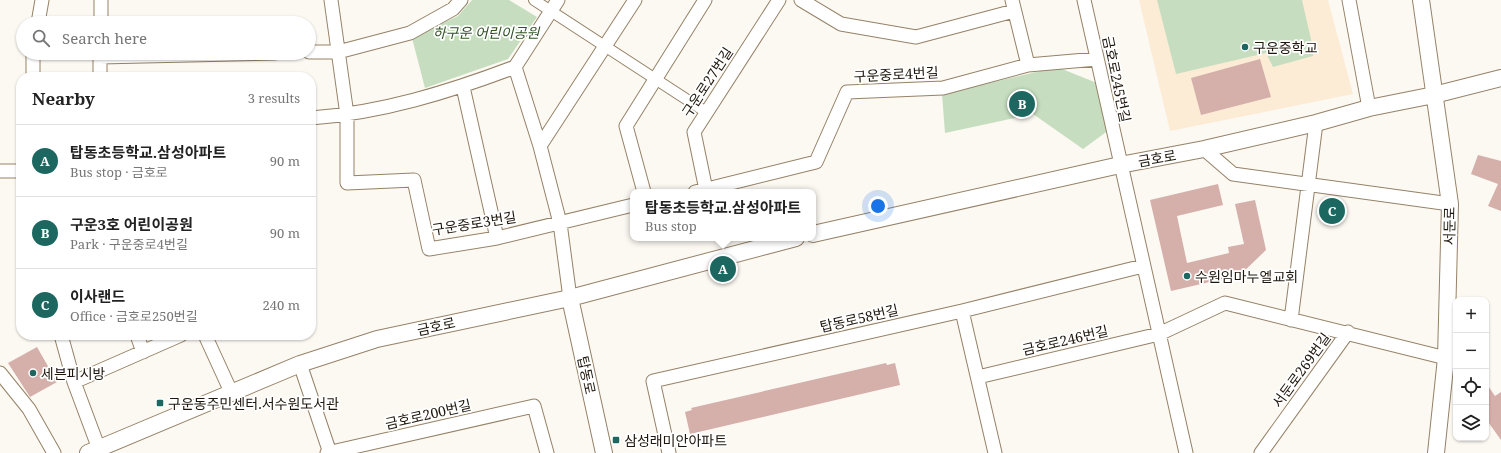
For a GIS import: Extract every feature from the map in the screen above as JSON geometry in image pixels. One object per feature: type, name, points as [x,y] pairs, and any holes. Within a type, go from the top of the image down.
[{"type":"street","points":[[39,16],[42,0]]},
{"type":"street","points":[[101,16],[102,0]]},
{"type":"street","points":[[331,0],[347,115]]},
{"type":"street","points":[[316,52],[338,52],[410,33],[453,9],[461,0]]},
{"type":"street","points":[[534,0],[706,112]]},
{"type":"street","points":[[316,118],[347,115],[463,87],[515,67],[558,0]]},
{"type":"street","points":[[540,146],[635,0]]},
{"type":"street","points":[[643,189],[626,126],[705,0]]},
{"type":"street","name":"구운로27번길","points":[[701,189],[694,132],[779,0]]},
{"type":"street","points":[[801,0],[842,24],[916,36],[1013,5],[1028,65]]},
{"type":"street","name":"금호로245번길","points":[[1084,0],[1120,165]]},
{"type":"street","points":[[1349,0],[1369,108]]},
{"type":"street","name":"서둔로","points":[[1421,0],[1450,204],[1446,358],[1436,453]]},
{"type":"street","name":"구운중로4번길","points":[[709,189],[816,162],[847,92],[943,88],[1028,65],[1097,59]]},
{"type":"street","points":[[33,60],[33,72]]},
{"type":"street","points":[[100,60],[100,72]]},
{"type":"street","points":[[515,67],[540,146],[560,223],[570,298]]},
{"type":"street","name":"금호로","points":[[816,233],[1120,165],[1204,149],[1316,123],[1369,108],[1434,96],[1501,78]]},
{"type":"street","points":[[463,87],[497,238]]},
{"type":"street","name":"구운중로3번길","points":[[347,115],[347,183],[414,180],[429,249],[497,238],[560,223]]},
{"type":"street","points":[[1291,320],[1316,123]]},
{"type":"street","points":[[1204,149],[1233,174],[1450,204]]},
{"type":"street","points":[[1120,165],[1186,453]]},
{"type":"street","points":[[0,171],[16,171]]},
{"type":"street","points":[[560,223],[630,206]]},
{"type":"street","name":"금호로","points":[[94,451],[300,364],[377,339],[570,298],[785,241]]},
{"type":"street","name":"탑동로58번길","points":[[669,453],[653,381],[962,310],[1143,266]]},
{"type":"street","name":"탑동로","points":[[570,298],[604,453]]},
{"type":"street","name":"금호로246번길","points":[[978,376],[1159,334],[1225,303],[1291,320]]},
{"type":"street","points":[[962,310],[995,453]]},
{"type":"street","name":"서둔로269번길","points":[[1261,453],[1348,332],[1291,320]]},
{"type":"street","points":[[1348,332],[1446,358]]},
{"type":"street","points":[[63,340],[94,451]]},
{"type":"street","points":[[139,340],[143,352]]},
{"type":"street","points":[[74,382],[170,340]]},
{"type":"street","points":[[207,340],[232,394]]},
{"type":"street","name":"금호로200번길","points":[[300,364],[329,453],[534,406],[547,453]]},
{"type":"street","points":[[0,373],[29,409],[54,453]]},
{"type":"shaded area","name":"구운중학교","points":[[1139,0],[1328,0],[1353,94],[1170,131]]},
{"type":"green space","name":"하구운 어린이공원","points":[[472,0],[509,0],[537,17],[508,59],[425,88],[412,38],[458,16]]},
{"type":"green space","points":[[1157,0],[1302,0],[1313,48],[1313,56],[1273,67],[1266,53],[1176,74]]},
{"type":"green space","points":[[1057,67],[1097,83],[1109,130],[1083,149],[1033,114],[945,133],[942,94]]},
{"type":"building","points":[[1260,59],[1271,97],[1201,115],[1191,78]]},
{"type":"building","points":[[1478,155],[1501,161],[1501,211],[1488,206],[1498,184],[1471,174]]},
{"type":"building","points":[[1218,184],[1223,205],[1177,216],[1187,263],[1229,253],[1228,247],[1244,244],[1235,204],[1255,200],[1266,250],[1240,275],[1171,291],[1150,200]]},
{"type":"building","name":"세븐피시방","points":[[37,347],[57,382],[30,397],[8,363]]},
{"type":"building","points":[[886,363],[887,365],[895,363],[900,385],[690,434],[685,412],[692,410],[691,408]]},
{"type":"building","points":[[1489,387],[1495,396],[1501,392],[1501,440],[1489,423]]},
{"type":"place","name":"구운중학교","points":[[1245,47]]},
{"type":"place","name":"구운3호 어린이공원","points":[[1022,104]]},
{"type":"place","name":"이사랜드","points":[[1332,211]]},
{"type":"place","name":"탑동초등학교.삼성아파트","points":[[723,269]]},
{"type":"place","name":"수원임마누엘교회","points":[[1187,276]]},
{"type":"place","name":"세븐피시방","points":[[33,373]]},
{"type":"place","name":"구운동주민센터.서수원도서관","points":[[160,403]]},
{"type":"place","name":"삼성래미안아파트","points":[[616,440]]}]
